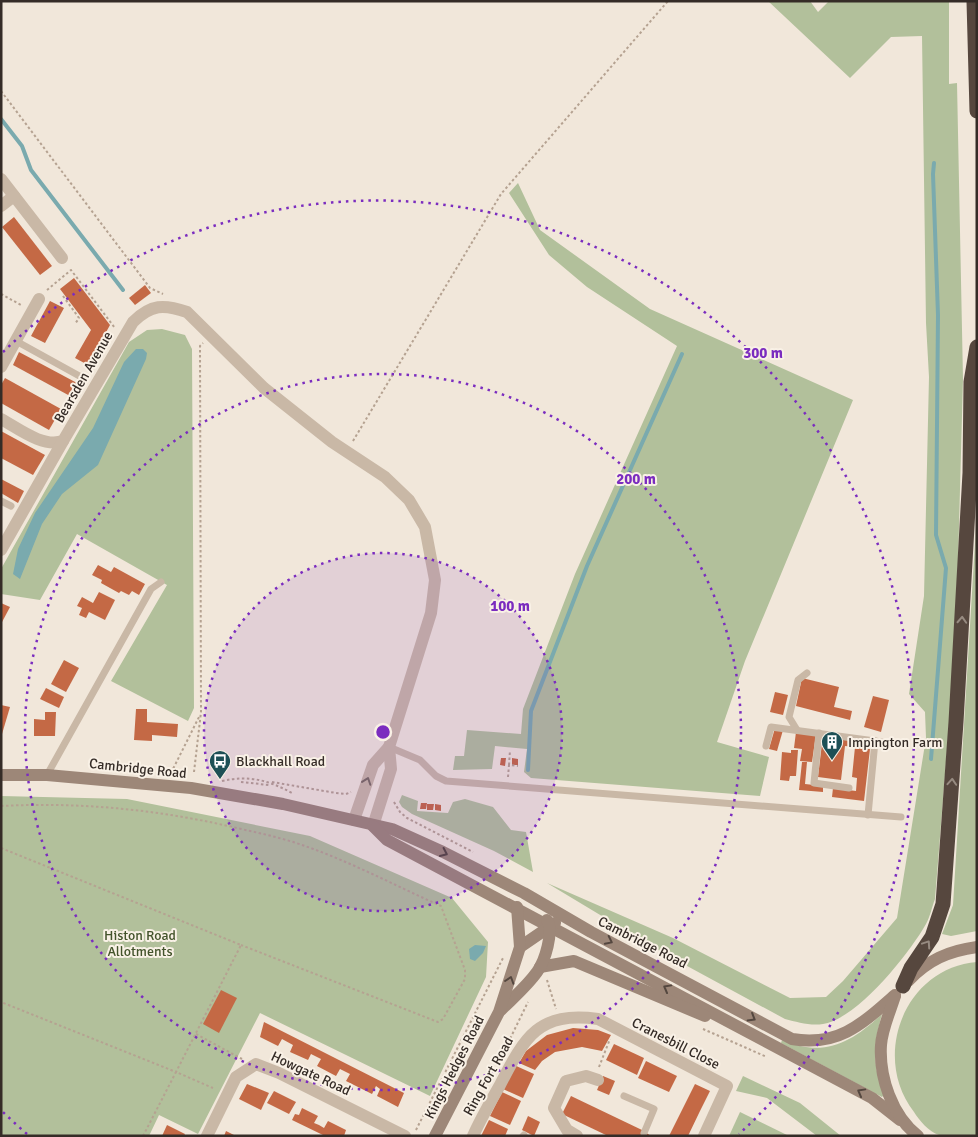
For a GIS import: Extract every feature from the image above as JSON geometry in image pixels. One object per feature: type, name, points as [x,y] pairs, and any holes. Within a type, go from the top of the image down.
[{"type":"highway","points":[[974,1],[977,110]]},
{"type":"highway","points":[[899,990],[932,936],[943,904],[969,493],[971,382],[977,347]]},
{"type":"main road","name":"Cambridge Road","points":[[1,775],[47,775],[168,785],[258,799],[392,829],[443,852],[524,893],[566,918],[792,1039],[805,1041],[829,1039],[846,1033],[863,1023],[920,968],[936,957],[957,950],[977,947]]},
{"type":"main road","name":"Cambridge Road","points":[[373,826],[387,840],[517,907],[872,1098],[918,1136]]},
{"type":"main road","points":[[524,893],[543,912],[550,925]]},
{"type":"main road","name":"Kings Hedges Road","points":[[435,1136],[499,1012],[520,947],[517,907]]},
{"type":"main road","points":[[520,947],[550,925],[566,918]]},
{"type":"main road","name":"Kings Hedges Road","points":[[499,1012],[540,974],[550,925]]},
{"type":"main road","name":"Cambridge Road","points":[[540,974],[574,961],[687,1010],[741,1028]]},
{"type":"main road","points":[[899,990],[885,1026],[881,1054],[886,1085],[900,1120]]},
{"type":"street","points":[[1,179],[62,258]]},
{"type":"street","points":[[1,206],[14,196]]},
{"type":"street","points":[[1,367],[39,300]]},
{"type":"street","name":"Bearsden Avenue","points":[[1,419],[44,442],[53,444],[63,440],[133,322],[144,310],[164,306],[187,312],[264,388],[347,452]]},
{"type":"street","points":[[1,550],[63,440]]},
{"type":"street","points":[[347,452],[385,477],[409,500],[425,527],[435,580],[432,613],[390,748],[391,769],[373,826]]},
{"type":"street","points":[[354,820],[373,765],[390,748]]},
{"type":"street","name":"Cranesbill Close","points":[[558,1019],[578,1016],[598,1019],[727,1086],[704,1136]]},
{"type":"street","name":"Ring Fort Road","points":[[473,1136],[521,1045],[539,1027],[558,1019]]},
{"type":"street","name":"Howgate Road","points":[[207,1136],[236,1077],[256,1064],[279,1073],[405,1136]]},
{"type":"street","points":[[577,1136],[567,1130],[554,1108],[566,1082],[586,1076],[596,1080]]},
{"type":"lane","points":[[16,340],[82,378]]},
{"type":"lane","points":[[1,501],[11,506]]},
{"type":"lane","points":[[47,775],[151,589],[161,582]]},
{"type":"lane","points":[[797,730],[788,717],[798,680],[807,673]]},
{"type":"lane","points":[[766,746],[771,727],[893,744]]},
{"type":"lane","points":[[819,733],[814,783],[849,788]]},
{"type":"lane","points":[[868,815],[875,742]]},
{"type":"lane","points":[[390,748],[420,760],[436,776],[446,781],[901,817]]},
{"type":"lane","points":[[624,1096],[654,1109],[644,1133]]},
{"type":"path","points":[[347,452],[501,194],[668,1]]},
{"type":"path","points":[[1,91],[150,288],[163,294]]},
{"type":"path","points":[[39,300],[44,292],[71,270],[123,338]]},
{"type":"path","points":[[1,294],[32,312]]},
{"type":"path","points":[[63,296],[79,318],[76,324]]},
{"type":"path","points":[[194,772],[201,712],[200,346]]},
{"type":"path","points":[[168,785],[170,774],[201,712]]},
{"type":"path","points":[[508,772],[510,750]]},
{"type":"path","points":[[509,766],[518,766]]},
{"type":"path","points":[[241,782],[269,785]]},
{"type":"path","points":[[271,782],[346,794],[356,790]]},
{"type":"path","points":[[395,798],[394,804],[407,818],[478,855]]},
{"type":"path","points":[[1,806],[36,804],[120,807],[176,814],[306,846],[441,906],[465,970],[465,979],[443,1019],[438,1022],[1,848]]},
{"type":"path","points":[[143,1136],[241,945]]},
{"type":"path","points":[[414,1136],[490,987],[505,952]]},
{"type":"path","points":[[540,974],[546,976],[558,1019]]},
{"type":"path","points":[[1,1002],[213,1088]]},
{"type":"path","points":[[699,1027],[771,1059]]},
{"type":"path","points":[[596,1080],[615,1028]]},
{"type":"path","points":[[196,1034],[256,1064]]},
{"type":"green space","points":[[768,1],[810,1],[818,12],[829,1],[949,1],[949,84],[957,83],[963,379],[958,563],[950,712],[935,899],[927,921],[918,937],[895,968],[866,998],[851,1010],[823,1024],[785,1019],[665,954],[547,883],[673,938],[790,998],[826,997],[843,981],[897,918],[926,738],[925,712],[909,694],[924,596],[929,377],[926,323],[922,36],[891,37],[850,78]]},
{"type":"green space","points":[[518,183],[540,230],[650,309],[853,400],[745,661],[717,742],[769,757],[760,796],[531,778],[524,772],[527,749],[495,746],[492,769],[453,770],[455,756],[464,756],[467,730],[521,734],[523,709],[575,574],[677,346],[587,287],[549,255],[509,193]]},
{"type":"green space","points":[[162,329],[185,335],[192,349],[194,708],[188,721],[111,681],[167,585],[77,534],[40,600],[1,594],[1,569],[129,342],[147,330]]},
{"type":"green space","points":[[976,527],[977,931],[951,936],[942,934],[953,905]]},
{"type":"green space","points":[[402,795],[418,801],[417,811],[448,813],[453,802],[465,799],[493,807],[511,830],[526,832],[533,872],[494,851],[412,814],[402,807],[399,802]]},
{"type":"green space","name":"Histon Road Allotments","points":[[1,796],[127,799],[310,836],[452,898],[488,942],[486,977],[430,1096],[260,1013],[198,1134],[159,1115],[149,1136],[1,1136]]},
{"type":"green space","points":[[977,962],[977,1136],[939,1135],[928,1129],[921,1122],[901,1090],[895,1066],[896,1042],[902,1019],[914,998],[930,980],[952,968]]},
{"type":"green space","points":[[882,1014],[875,1054],[877,1073],[884,1095],[882,1097],[781,1043],[782,1040],[811,1048],[836,1045],[859,1033]]},
{"type":"green space","points":[[743,1076],[800,1103],[841,1136],[817,1136],[767,1098],[736,1091]]},
{"type":"green space","points":[[740,1112],[789,1136],[729,1136]]},
{"type":"water","points":[[136,349],[143,349],[147,353],[146,359],[98,465],[62,494],[42,524],[20,579],[13,574],[18,549],[35,513],[93,428],[124,362]]},
{"type":"water","points":[[475,945],[486,946],[483,953],[475,961],[470,959],[469,949]]},
{"type":"building","points":[[14,217],[52,266],[40,275],[2,227]]},
{"type":"building","points":[[74,278],[110,325],[88,365],[75,358],[91,330],[60,289]]},
{"type":"building","points":[[145,285],[151,293],[135,305],[129,298]]},
{"type":"building","points":[[50,301],[64,308],[45,343],[31,336]]},
{"type":"building","points":[[19,352],[77,383],[70,396],[13,365]]},
{"type":"building","points":[[5,378],[61,409],[49,430],[1,403],[1,385]]},
{"type":"building","points":[[1,431],[45,455],[33,475],[1,458]]},
{"type":"building","points":[[1,479],[24,491],[18,503],[1,493]]},
{"type":"building","points":[[98,565],[111,572],[114,567],[145,584],[139,595],[132,591],[129,595],[121,591],[119,593],[101,583],[102,580],[92,575]]},
{"type":"building","points":[[99,592],[115,600],[105,620],[89,612],[86,618],[79,615],[82,608],[77,606],[82,597],[93,603]]},
{"type":"building","points":[[1,603],[10,607],[1,624]]},
{"type":"building","points":[[64,660],[79,668],[66,692],[51,684]]},
{"type":"building","points":[[802,678],[839,687],[834,707],[852,711],[850,720],[796,706]]},
{"type":"building","points":[[46,688],[64,697],[59,708],[40,699]]},
{"type":"building","points":[[775,692],[788,695],[783,715],[770,712]]},
{"type":"building","points":[[873,696],[889,700],[881,732],[864,727]]},
{"type":"building","points":[[1,705],[10,707],[2,734],[1,734]]},
{"type":"building","points":[[136,709],[147,709],[147,722],[178,724],[177,737],[152,735],[152,741],[134,740]]},
{"type":"building","points":[[45,712],[56,712],[55,736],[34,736],[34,719],[45,720]]},
{"type":"building","points":[[775,728],[783,730],[777,751],[769,749]]},
{"type":"building","points":[[796,732],[816,734],[812,762],[800,761],[802,749],[794,748]]},
{"type":"building","points":[[823,735],[859,739],[858,747],[870,749],[864,801],[832,797],[833,788],[856,791],[857,778],[852,777],[855,747],[845,746],[841,780],[818,777]]},
{"type":"building","points":[[791,750],[798,750],[796,776],[790,776],[789,781],[780,780],[782,752],[791,753]]},
{"type":"building","points":[[501,758],[506,758],[505,766],[500,765]]},
{"type":"building","points":[[512,758],[518,759],[518,765],[512,765]]},
{"type":"building","points":[[802,762],[807,762],[805,784],[823,786],[823,792],[799,790]]},
{"type":"building","points":[[421,803],[427,803],[426,809],[420,809]]},
{"type":"building","points":[[427,804],[434,804],[433,810],[427,810]]},
{"type":"building","points":[[435,804],[441,805],[441,811],[435,810]]},
{"type":"building","points":[[221,990],[237,998],[219,1033],[203,1024]]},
{"type":"building","points":[[264,1022],[404,1093],[398,1107],[377,1096],[380,1089],[376,1086],[372,1094],[346,1081],[350,1074],[340,1069],[336,1076],[317,1066],[321,1059],[311,1054],[308,1060],[290,1052],[293,1045],[282,1039],[278,1046],[260,1037]]},
{"type":"building","points":[[573,1028],[598,1030],[611,1035],[602,1051],[582,1047],[555,1052],[542,1061],[535,1070],[519,1063],[526,1051],[547,1035]]},
{"type":"building","points":[[614,1044],[644,1058],[637,1075],[606,1060]]},
{"type":"building","points":[[646,1061],[677,1076],[669,1092],[638,1078]]},
{"type":"building","points":[[514,1065],[534,1074],[523,1098],[503,1089]]},
{"type":"building","points":[[603,1076],[615,1081],[609,1095],[597,1090]]},
{"type":"building","points":[[247,1084],[269,1093],[261,1110],[239,1099]]},
{"type":"building","points":[[695,1084],[710,1091],[688,1136],[669,1136]]},
{"type":"building","points":[[274,1091],[296,1102],[289,1114],[267,1103]]},
{"type":"building","points":[[502,1092],[521,1101],[510,1125],[490,1116]]},
{"type":"building","points":[[571,1096],[651,1136],[608,1136],[562,1114]]},
{"type":"building","points":[[302,1108],[318,1116],[314,1123],[324,1128],[328,1121],[346,1130],[344,1136],[325,1136],[292,1120],[295,1114],[299,1115]]},
{"type":"building","points":[[528,1116],[540,1122],[534,1136],[522,1130]]},
{"type":"building","points":[[489,1120],[508,1129],[505,1136],[481,1136]]},
{"type":"building","points":[[167,1125],[185,1134],[184,1136],[162,1136]]},
{"type":"building","points":[[226,1131],[236,1136],[224,1136]]},
{"type":"waterway","points":[[1,119],[22,146],[31,170],[123,290]]},
{"type":"waterway","points":[[931,759],[946,568],[936,535],[938,315],[934,163]]},
{"type":"waterway","points":[[528,770],[531,711],[587,566],[682,354]]},
{"type":"place","name":"Impington Farm","points":[[832,761]]},
{"type":"place","name":"Blackhall Road","points":[[220,780]]}]
